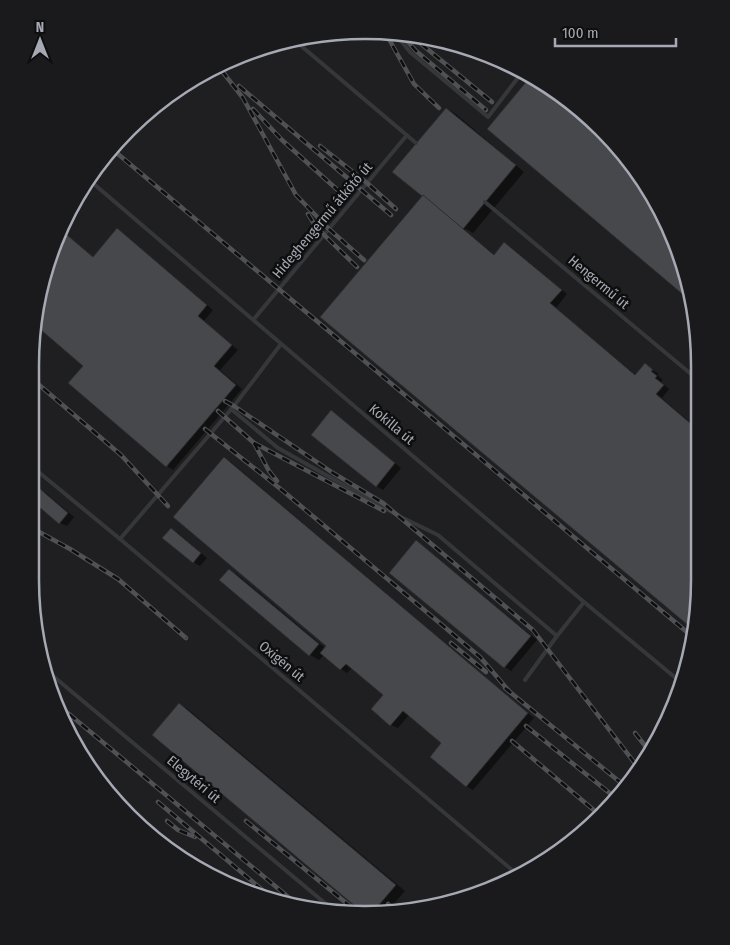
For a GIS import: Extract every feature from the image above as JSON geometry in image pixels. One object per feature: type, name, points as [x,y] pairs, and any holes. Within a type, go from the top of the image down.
[{"type":"lane","points":[[401,41],[410,52],[488,117],[519,77]]},
{"type":"lane","points":[[301,45],[416,143]]},
{"type":"lane","name":"Hideghengermű átkötő út","points":[[254,319],[407,135]]},
{"type":"lane","name":"Kokilla út","points":[[94,184],[676,678]]},
{"type":"lane","name":"Hengermű út","points":[[486,202],[691,374]]},
{"type":"lane","points":[[120,539],[231,409],[281,344]]},
{"type":"lane","points":[[231,409],[278,448],[383,507],[438,535],[557,636]]},
{"type":"lane","name":"Oxigén út","points":[[39,472],[513,871]]},
{"type":"lane","points":[[525,680],[584,602]]},
{"type":"lane","name":"Elegytéri út","points":[[54,676],[325,903]]},
{"type":"shaded area","points":[[344,39],[386,39],[429,45],[470,56],[528,82],[564,106],[596,134],[624,166],[658,221],[674,260],[685,301],[691,344],[691,601],[685,644],[674,685],[648,743],[624,779],[596,811],[564,839],[528,863],[470,889],[429,900],[386,906],[344,906],[301,900],[260,889],[221,873],[166,839],[134,811],[106,779],[82,743],[56,685],[45,644],[39,601],[39,344],[50,281],[64,240],[82,202],[106,166],[134,134],[166,106],[202,82],[260,56],[301,45]]},
{"type":"building","points":[[527,81],[564,106],[596,134],[624,166],[648,202],[674,260],[683,295],[487,129]]},
{"type":"building","points":[[446,108],[516,165],[463,229],[392,172]]},
{"type":"building","points":[[423,195],[494,255],[504,242],[562,290],[550,303],[635,375],[645,363],[657,376],[655,378],[664,385],[656,394],[691,424],[691,601],[688,625],[320,317]]},
{"type":"building","points":[[117,228],[207,305],[198,316],[232,345],[214,366],[236,385],[166,467],[68,383],[83,366],[41,330],[50,281],[66,234],[93,257]]},
{"type":"building","points":[[331,410],[395,463],[376,487],[311,435]]},
{"type":"building","points":[[224,457],[528,713],[466,787],[430,757],[441,743],[403,711],[390,726],[371,709],[383,695],[346,664],[340,670],[320,653],[326,646],[173,517]]},
{"type":"building","points":[[39,488],[68,513],[59,524],[39,507]]},
{"type":"building","points":[[171,528],[201,553],[193,563],[162,538]]},
{"type":"building","points":[[416,540],[531,636],[504,668],[389,573]]},
{"type":"building","points":[[229,569],[319,644],[309,656],[219,580]]},
{"type":"building","points":[[179,703],[396,885],[378,906],[355,906],[152,735]]},
{"type":"railway","points":[[389,39],[414,84],[439,108]]},
{"type":"railway","points":[[408,42],[416,51],[486,110]]},
{"type":"railway","points":[[421,44],[492,102]]},
{"type":"railway","points":[[222,71],[243,98],[296,195],[329,229],[364,260]]},
{"type":"railway","points":[[239,86],[391,215]]},
{"type":"railway","points":[[253,109],[282,140],[342,194]]},
{"type":"railway","points":[[320,146],[367,183],[396,209]]},
{"type":"railway","points":[[117,153],[687,632]]},
{"type":"railway","points":[[308,214],[316,227],[357,267]]},
{"type":"railway","points":[[39,385],[121,455],[168,506]]},
{"type":"railway","points":[[225,401],[333,473],[383,503],[533,630],[635,763]]},
{"type":"railway","points":[[218,411],[254,443],[269,471],[277,481]]},
{"type":"railway","points":[[205,429],[283,491],[480,657],[509,691]]},
{"type":"railway","points":[[254,443],[384,511]]},
{"type":"railway","points":[[39,532],[118,579],[186,638]]},
{"type":"railway","points":[[451,643],[486,672]]},
{"type":"railway","points":[[505,688],[621,783]]},
{"type":"railway","points":[[67,712],[288,897]]},
{"type":"railway","points":[[526,726],[611,794]]},
{"type":"railway","points":[[635,733],[646,747]]},
{"type":"railway","points":[[512,741],[595,811]]},
{"type":"railway","points":[[158,802],[262,890]]},
{"type":"railway","points":[[167,821],[178,830],[195,837]]},
{"type":"railway","points":[[246,821],[350,906]]}]
